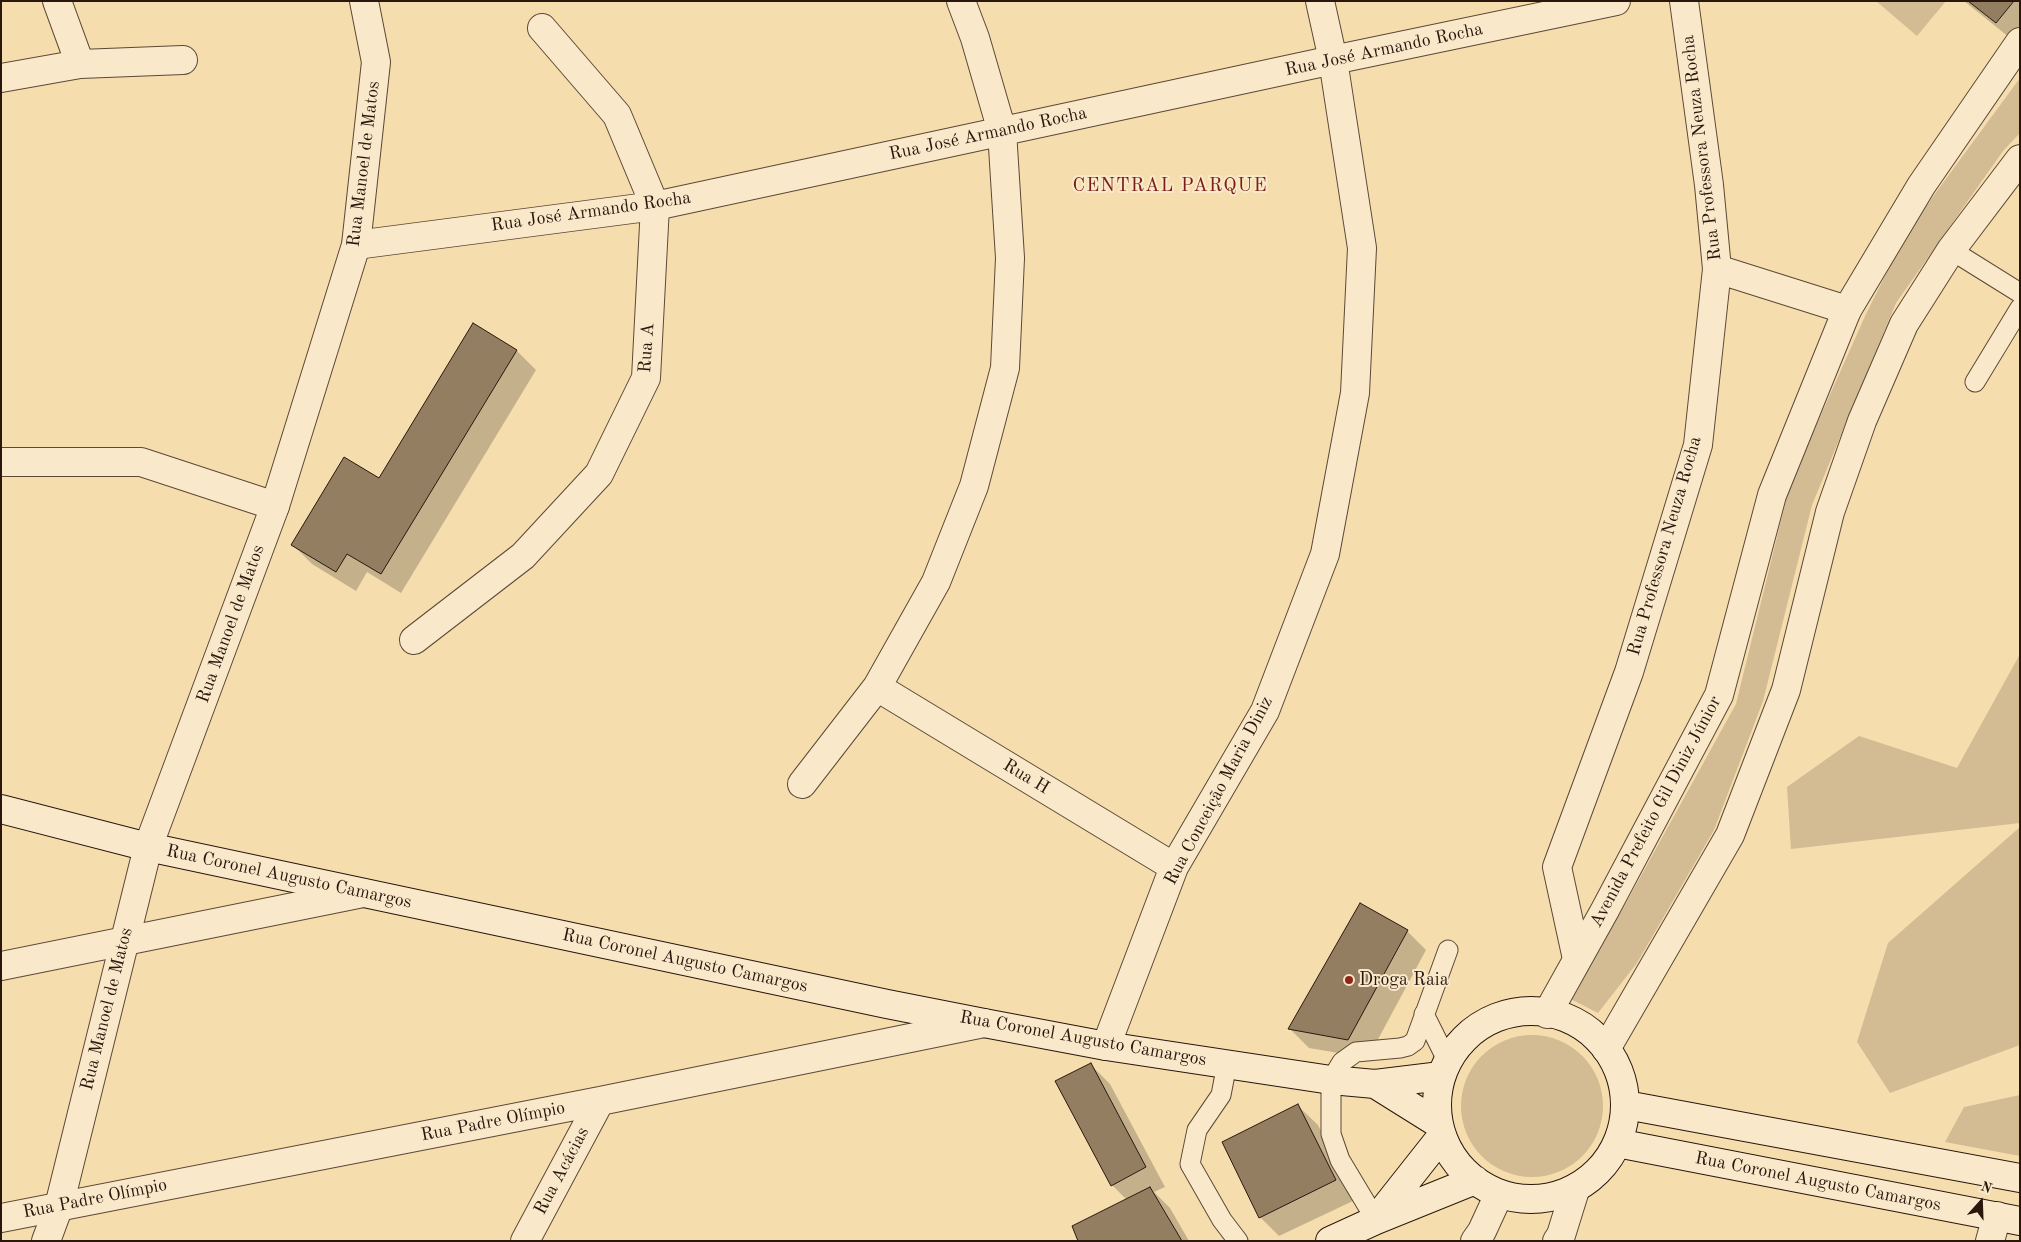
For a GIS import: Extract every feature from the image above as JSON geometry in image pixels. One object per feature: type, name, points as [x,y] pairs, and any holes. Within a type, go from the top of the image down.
[{"type":"street","points":[[57,1],[80,64]]},
{"type":"street","name":"Rua Manoel de Matos","points":[[46,1241],[59,1206],[148,848],[275,506],[356,244],[376,62],[364,1]]},
{"type":"street","points":[[802,784],[877,687],[936,582],[974,486],[1005,368],[1010,258],[1002,131],[975,38],[961,1]]},
{"type":"street","name":"Rua Conceição Maria Diniz","points":[[1106,1046],[1174,867],[1265,711],[1325,554],[1355,392],[1362,248],[1333,60],[1320,1]]},
{"type":"street","name":"Rua José Armando Rocha","points":[[356,244],[655,206],[1616,1]]},
{"type":"street","name":"Rua Professora Neuza Rocha","points":[[1577,959],[1557,867],[1629,672],[1698,445],[1717,269],[1709,185],[1684,1]]},
{"type":"street","name":"Rua A","points":[[414,640],[523,556],[599,474],[646,378],[655,206],[617,115],[542,28]]},
{"type":"street","name":"Avenida Prefeito Gil Diniz Júnior","points":[[1547,1014],[1719,694],[1772,495],[1847,310],[1921,186],[2020,42]]},
{"type":"street","points":[[1,78],[80,64],[183,60]]},
{"type":"street","points":[[1990,85],[2020,80]]},
{"type":"street","points":[[1606,1048],[1730,835],[1786,690],[1830,512],[1862,421],[1904,324],[1951,250],[2020,159]]},
{"type":"street","points":[[1717,269],[1847,310]]},
{"type":"street","points":[[1,462],[141,462],[275,506]]},
{"type":"street","name":"Rua H","points":[[877,687],[1174,867]]},
{"type":"street","name":"Rua Coronel Augusto Camargos","points":[[1,809],[148,848],[886,1004],[1106,1046],[1331,1080],[1376,1084],[1444,1069]]},
{"type":"street","points":[[1,966],[363,893]]},
{"type":"street","points":[[1524,1012],[1554,1014],[1582,1026],[1606,1048],[1620,1073],[1626,1105],[1622,1133],[1609,1160],[1588,1182],[1575,1190],[1530,1199],[1499,1194],[1475,1180],[1450,1153],[1440,1130],[1436,1099],[1444,1069],[1467,1037],[1493,1019],[1524,1012]]},
{"type":"street","name":"Rua Padre Olímpio","points":[[1,1218],[984,1024]]},
{"type":"street","name":"Rua Coronel Augusto Camargos","points":[[1376,1084],[1440,1130]]},
{"type":"street","name":"Rua Acácias","points":[[524,1241],[600,1101]]},
{"type":"street","points":[[1626,1105],[2020,1178]]},
{"type":"street","points":[[1376,1220],[1440,1130]]},
{"type":"street","name":"Rua Coronel Augusto Camargos","points":[[1617,1143],[2002,1226]]},
{"type":"street","points":[[1330,1241],[1376,1220],[1475,1180]]},
{"type":"street","points":[[1561,1239],[1575,1190]]},
{"type":"street","points":[[1475,1241],[1482,1231],[1499,1194]]},
{"type":"lane","points":[[1951,250],[2020,293]]},
{"type":"lane","points":[[1975,382],[2020,308]]},
{"type":"lane","points":[[1376,1220],[1340,1160],[1331,1134],[1331,1080],[1342,1062],[1356,1052],[1408,1046],[1415,1041],[1448,950]]},
{"type":"lane","points":[[1424,1014],[1444,1069]]},
{"type":"lane","points":[[1227,1064],[1221,1095],[1198,1130],[1190,1164],[1222,1220],[1238,1241]]},
{"type":"shaded area","points":[[1876,1],[1946,1],[1917,36]]},
{"type":"shaded area","points":[[2020,78],[2020,133],[2003,151],[1896,303],[1812,505],[1763,701],[1714,830],[1637,963],[1598,1013],[1563,995],[1621,912],[1736,704],[1790,484],[1866,314],[1907,232]]},
{"type":"shaded area","points":[[2020,654],[2020,823],[1791,849],[1787,787],[1859,736],[1957,768]]},
{"type":"shaded area","points":[[2020,827],[2020,1045],[1890,1093],[1857,1042],[1888,943]]},
{"type":"shaded area","points":[[1532,1035],[1559,1041],[1571,1047],[1582,1056],[1591,1067],[1597,1079],[1603,1106],[1597,1133],[1591,1145],[1582,1156],[1571,1165],[1559,1171],[1532,1177],[1505,1171],[1493,1165],[1482,1156],[1473,1145],[1467,1133],[1461,1106],[1467,1079],[1473,1067],[1482,1056],[1493,1047],[1505,1041]]},
{"type":"shaded area","points":[[2020,1095],[2020,1156],[1945,1142],[1964,1107]]},
{"type":"building","points":[[1968,1],[2014,1],[1996,23]]},
{"type":"building","points":[[473,323],[517,350],[381,574],[347,554],[336,572],[291,545],[344,457],[379,478]]},
{"type":"building","name":"Droga Raia","points":[[1360,903],[1408,930],[1348,1040],[1288,1029]]},
{"type":"building","points":[[1091,1063],[1146,1167],[1111,1186],[1055,1081]]},
{"type":"building","points":[[1298,1104],[1336,1180],[1259,1218],[1222,1142]]},
{"type":"building","points":[[1150,1187],[1182,1241],[1078,1241],[1072,1226]]},
{"type":"place","name":"Droga Raia","points":[[1349,980]]},
{"type":"district","name":"CENTRAL PARQUE","points":[[1170,186]]}]
